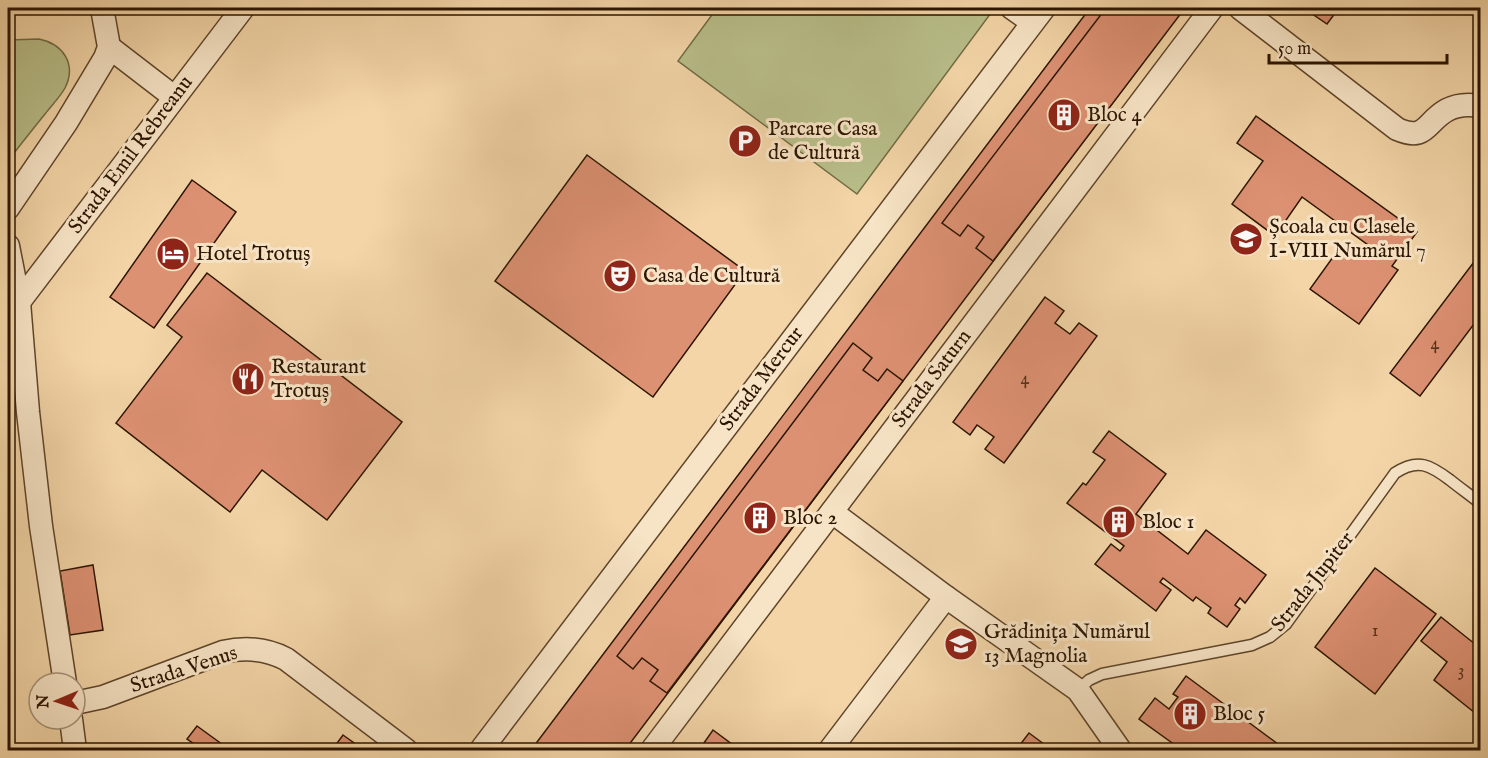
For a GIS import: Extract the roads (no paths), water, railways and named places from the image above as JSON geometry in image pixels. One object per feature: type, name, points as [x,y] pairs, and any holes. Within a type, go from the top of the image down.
[{"type":"street","points":[[8,208],[66,123],[105,58],[109,47],[102,8]]},
{"type":"street","name":"Strada Emil Rebreanu","points":[[19,302],[243,8]]},
{"type":"street","points":[[1012,8],[1038,15]]},
{"type":"street","name":"Strada Saturn","points":[[652,750],[1212,8]]},
{"type":"street","points":[[1240,8],[1396,129],[1408,134],[1417,134],[1426,129],[1445,111],[1457,106],[1467,104],[1480,106]]},
{"type":"street","name":"Strada Mercur","points":[[481,750],[1038,15]]},
{"type":"street","points":[[109,47],[174,97]]},
{"type":"street","points":[[8,246],[19,302],[41,526],[63,671]]},
{"type":"street","points":[[832,512],[946,597],[1078,690],[1120,750]]},
{"type":"street","points":[[830,750],[946,597]]},
{"type":"street","name":"Strada Venus","points":[[87,700],[103,697],[223,652],[256,649],[286,659],[406,750]]},
{"type":"street","points":[[72,731],[75,750]]},
{"type":"lane","name":"Strada Jupiter","points":[[1078,690],[1089,680],[1102,674],[1252,645],[1270,637],[1286,624],[1395,473],[1403,468],[1423,465],[1434,468],[1480,503]]},
{"type":"place","name":"Bloc 4","points":[[1064,115]]},
{"type":"place","name":"Parcare Casa de Cultură","points":[[745,141]]},
{"type":"place","name":"Școala cu Clasele I-VIII Numărul 7","points":[[1246,239]]},
{"type":"place","name":"Hotel Trotuș","points":[[173,254]]},
{"type":"place","name":"Casa de Cultură","points":[[620,276]]},
{"type":"place","name":"Restaurant Trotuș","points":[[248,379]]},
{"type":"place","name":"Bloc 2","points":[[760,518]]},
{"type":"place","name":"Bloc 1","points":[[1119,522]]},
{"type":"place","name":"Grădinița Numărul 13 Magnolia","points":[[961,644]]},
{"type":"place","name":"Bloc 5","points":[[1190,714]]}]
